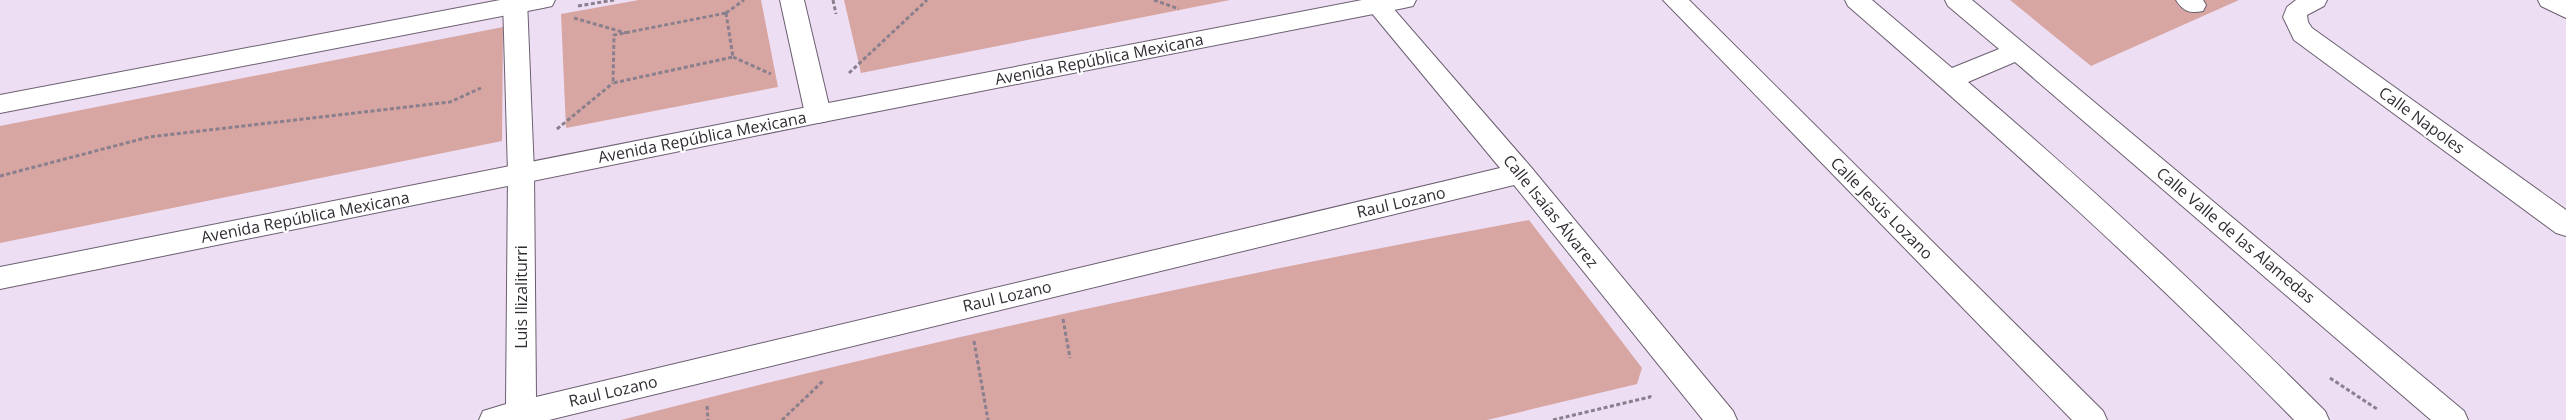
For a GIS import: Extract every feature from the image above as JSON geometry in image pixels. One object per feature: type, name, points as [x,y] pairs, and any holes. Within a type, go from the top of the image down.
[{"type":"street","points":[[0,104],[515,2],[543,0]]},
{"type":"street","points":[[792,0],[818,114]]},
{"type":"street","name":"Avenida República Mexicana","points":[[0,278],[520,173],[1404,0]]},
{"type":"street","name":"Calle Jesús Lozano","points":[[1674,0],[2090,418]]},
{"type":"street","points":[[1857,0],[1950,79],[2144,255],[2253,357],[2314,420]]},
{"type":"street","name":"Calle Valle de las Alamedas","points":[[1957,0],[2453,420]]},
{"type":"street","points":[[2550,0],[2566,10]]},
{"type":"street","name":"Luis Ilizaliturri","points":[[512,418],[520,173],[515,2]]},
{"type":"street","name":"Calle Napoles","points":[[2308,3],[2295,15],[2295,24],[2303,34],[2566,225]]},
{"type":"street","name":"Calle Isaías Álvarez","points":[[1377,5],[1520,173],[1720,420]]},
{"type":"street","points":[[1950,79],[2019,51]]},
{"type":"street","name":"Raul Lozano","points":[[512,418],[1520,173]]},
{"type":"path","points":[[570,8],[614,0]]},
{"type":"path","points":[[613,83],[614,35],[726,12],[744,0]]},
{"type":"path","points":[[847,75],[927,0]]},
{"type":"path","points":[[1154,0],[1185,10]]},
{"type":"path","points":[[726,12],[733,57]]},
{"type":"path","points":[[571,17],[626,33]]},
{"type":"path","points":[[556,129],[613,83],[733,57],[777,77]]},
{"type":"path","points":[[0,176],[149,137],[450,102],[486,86]]},
{"type":"path","points":[[556,119],[556,135]]},
{"type":"path","points":[[1062,313],[1070,358]]},
{"type":"path","points":[[972,333],[988,420]]},
{"type":"path","points":[[782,420],[830,375]]},
{"type":"shaded area","points":[[639,0],[761,0],[778,87],[566,128],[561,14]]},
{"type":"shaded area","points":[[844,0],[1230,0],[861,73]]},
{"type":"shaded area","points":[[2010,0],[2239,0],[2091,66]]},
{"type":"shaded area","points":[[503,27],[502,141],[0,243],[0,126]]},
{"type":"shaded area","points":[[1529,220],[1642,368],[1637,384],[1487,420],[621,420],[960,337],[1073,312],[1415,241]]}]
